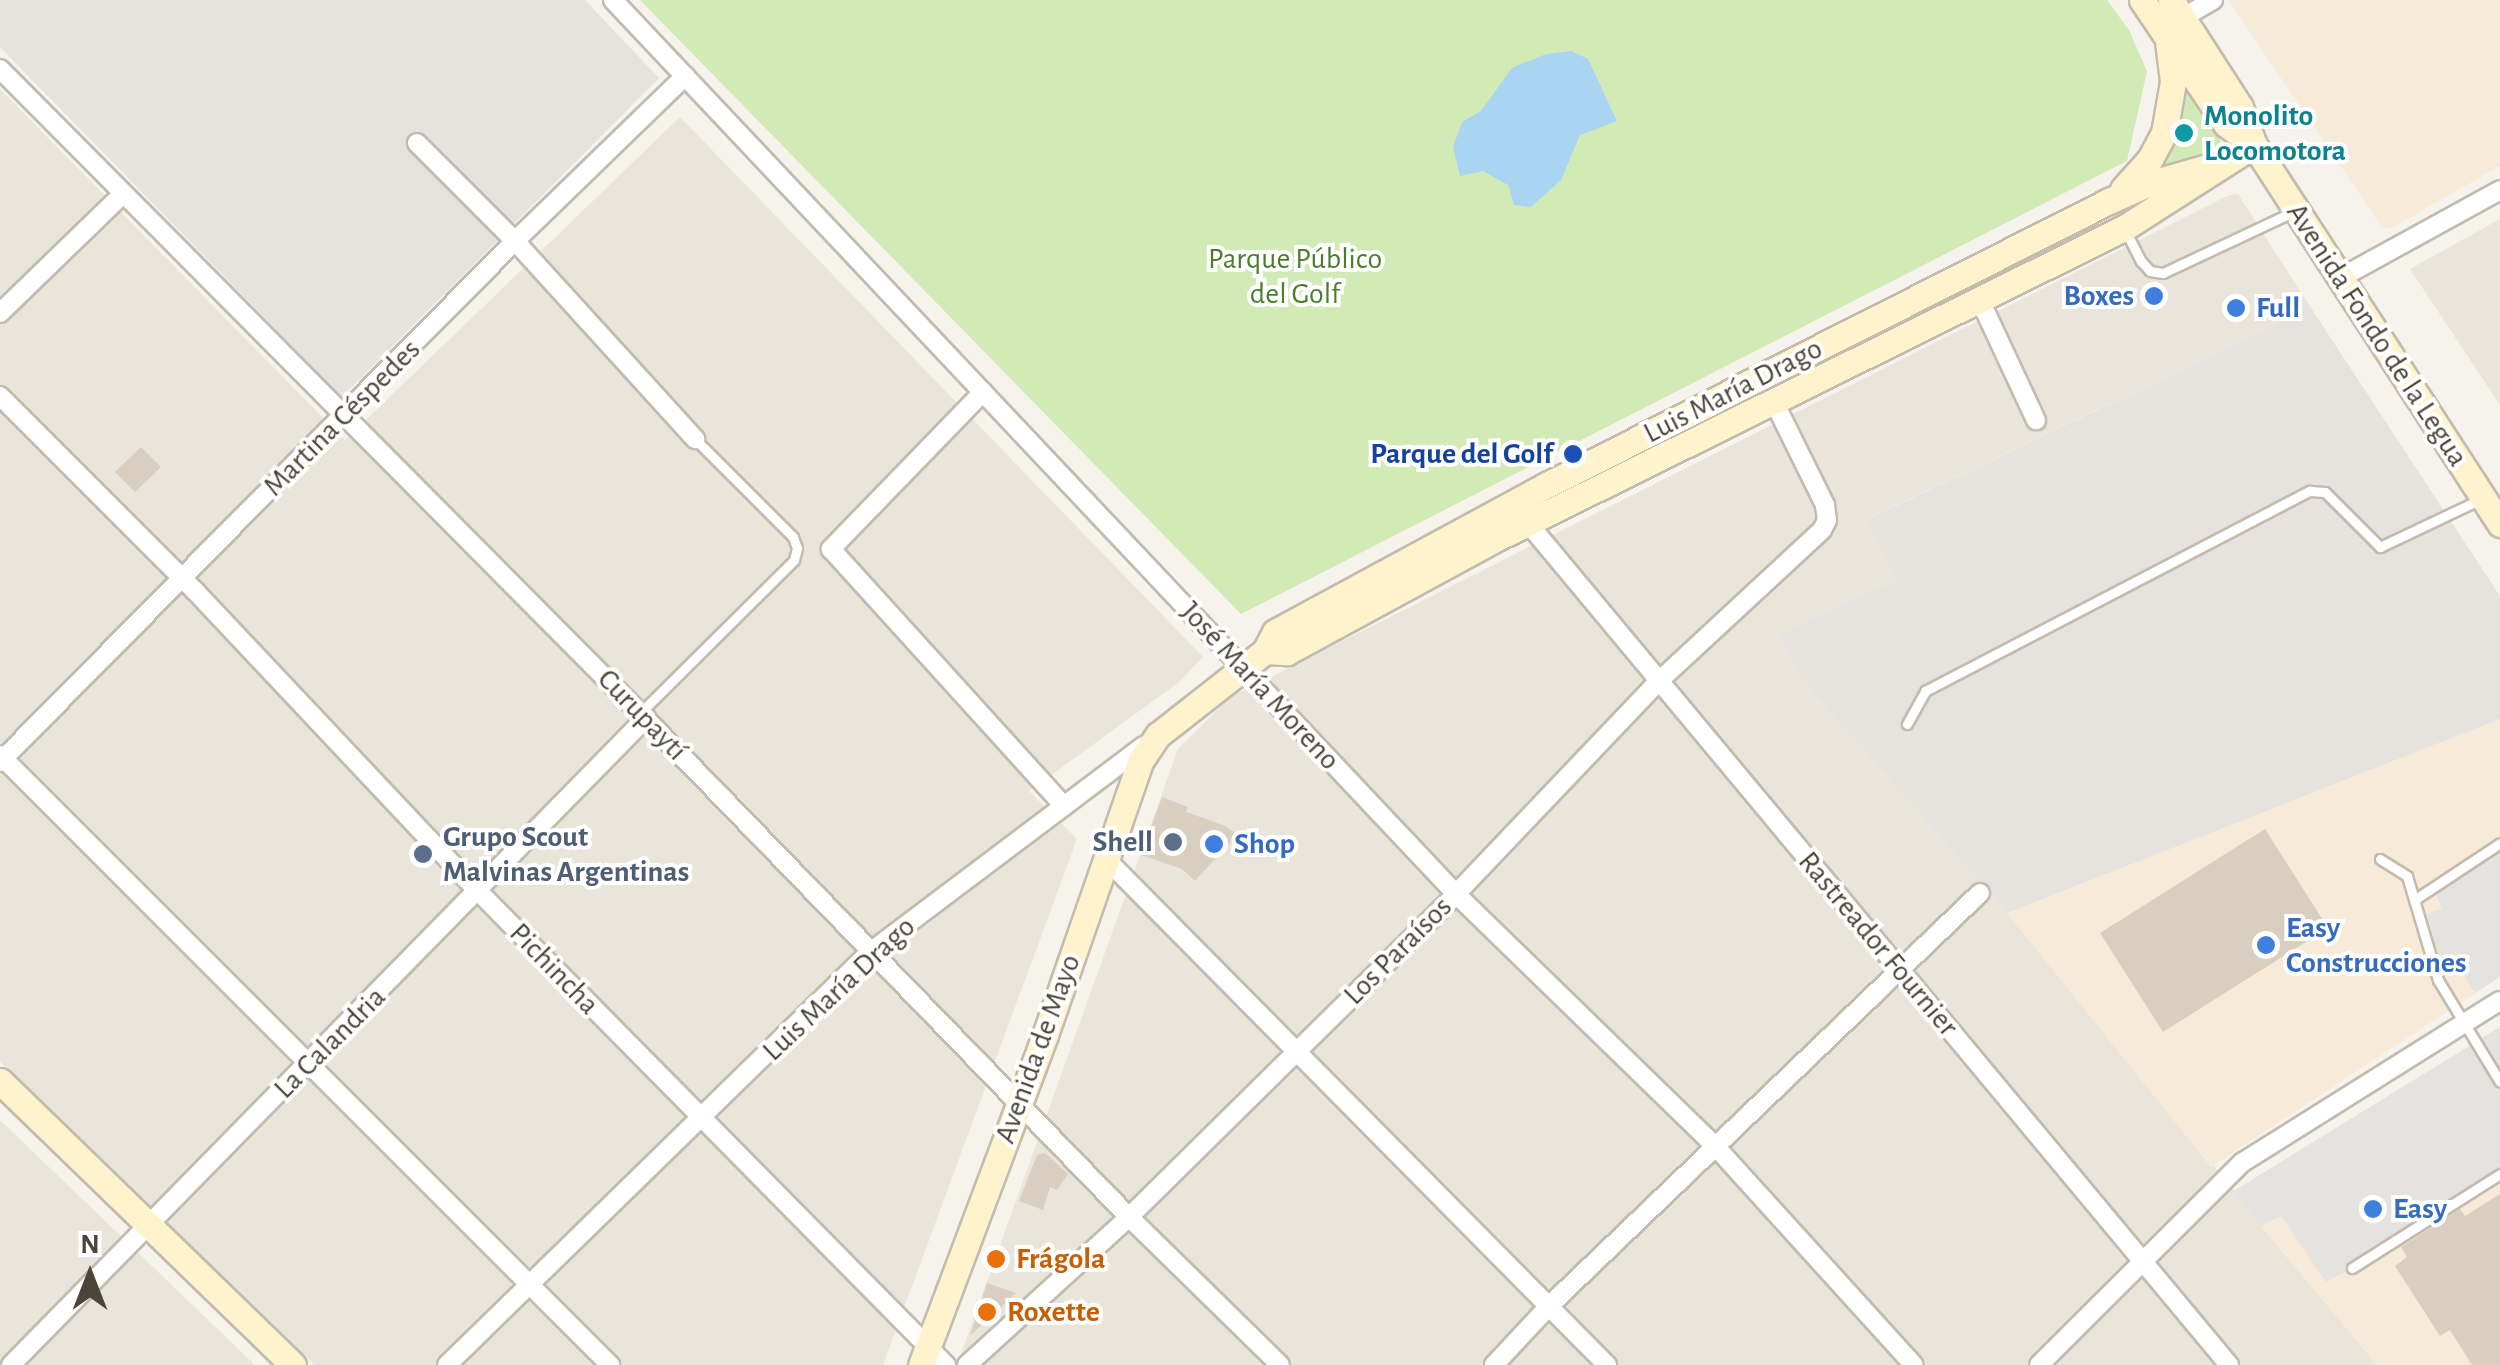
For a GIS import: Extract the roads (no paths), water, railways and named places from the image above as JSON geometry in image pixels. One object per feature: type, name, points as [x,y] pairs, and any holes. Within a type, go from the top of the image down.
[{"type":"main road","name":"Avenida Fondo de la Legua","points":[[2142,0],[2173,19],[2226,124],[2254,146],[2500,524]]},
{"type":"main road","points":[[2109,201],[2150,159],[2164,132],[2173,82],[2173,19]]},
{"type":"main road","name":"Luis María Drago","points":[[1254,658],[1287,652],[1528,522],[2124,228],[2254,146]]},
{"type":"main road","name":"Luis María Drago","points":[[1158,735],[1254,658],[1275,632],[1552,482],[2109,201],[2145,185],[2221,164]]},
{"type":"main road","name":"Avenida de Mayo","points":[[932,1359],[1141,760],[1158,735]]},
{"type":"main road","points":[[0,1080],[293,1365]]},
{"type":"street","name":"José María Moreno","points":[[612,0],[983,392],[1254,658],[1456,894],[1716,1148],[1914,1365]]},
{"type":"street","points":[[2173,19],[2213,0]]},
{"type":"street","name":"Curupaytí","points":[[0,69],[643,715],[869,953],[1280,1365]]},
{"type":"street","name":"Martina Céspedes","points":[[1,759],[515,241],[685,76]]},
{"type":"street","points":[[417,143],[515,241],[695,438]]},
{"type":"street","points":[[2342,277],[2500,190]]},
{"type":"street","points":[[0,313],[123,194]]},
{"type":"street","points":[[1979,298],[2036,420]]},
{"type":"street","points":[[983,392],[831,549],[1064,806]]},
{"type":"street","name":"Pichincha","points":[[0,396],[182,579],[932,1359]]},
{"type":"street","name":"Los Paraísos","points":[[966,1365],[1129,1217],[1456,894],[1658,681],[1822,530],[1827,520],[1825,505],[1774,402]]},
{"type":"street","name":"Rastreador Fournier","points":[[1528,522],[2229,1365]]},
{"type":"street","name":"La Calandria","points":[[11,1365],[479,892],[643,715]]},
{"type":"street","name":"Luis María Drago","points":[[447,1365],[869,953],[1158,735]]},
{"type":"street","points":[[1,759],[610,1365]]},
{"type":"street","points":[[1107,860],[1607,1365]]},
{"type":"street","points":[[1494,1365],[1549,1306],[1980,893]]},
{"type":"street","points":[[2038,1365],[2141,1259],[2244,1162],[2500,1001]]},
{"type":"lane","points":[[2124,228],[2141,262],[2150,271],[2163,273],[2297,210]]},
{"type":"lane","name":"La Calandria","points":[[643,715],[794,560],[794,536],[695,438]]},
{"type":"lane","points":[[1907,724],[1925,691],[2310,491],[2326,492],[2380,548],[2483,498]]},
{"type":"lane","points":[[2414,900],[2500,843]]},
{"type":"lane","points":[[2380,859],[2407,876],[2438,980],[2500,1082]]},
{"type":"lane","points":[[2352,1268],[2500,1174]]},
{"type":"water","points":[[1571,51],[1588,59],[1617,121],[1580,135],[1561,180],[1531,207],[1514,205],[1508,185],[1483,171],[1460,176],[1453,147],[1462,122],[1481,111],[1512,68],[1546,54]]},
{"type":"place","name":"Monolito Locomotora","points":[[2184,133]]},
{"type":"place","name":"Boxes","points":[[2154,296]]},
{"type":"place","name":"Full","points":[[2236,308]]},
{"type":"place","name":"Parque del Golf","points":[[1573,454]]},
{"type":"place","name":"Shell","points":[[1173,842]]},
{"type":"place","name":"Shop","points":[[1214,844]]},
{"type":"place","name":"Grupo Scout Malvinas Argentinas","points":[[423,854]]},
{"type":"place","name":"Easy Construcciones","points":[[2266,945]]},
{"type":"place","name":"Easy","points":[[2373,1209]]},
{"type":"place","name":"Frágola","points":[[996,1259]]},
{"type":"place","name":"Roxette","points":[[987,1312]]},
{"type":"park label","name":"Parque Público del Golf","points":[[1295,276]]}]
